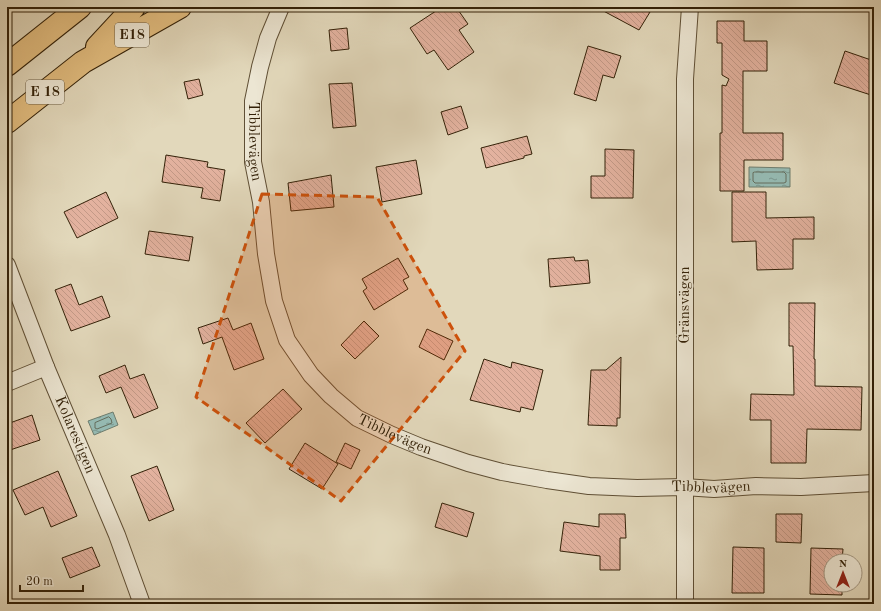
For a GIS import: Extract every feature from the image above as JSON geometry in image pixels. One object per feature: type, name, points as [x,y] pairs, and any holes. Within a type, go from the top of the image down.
[{"type":"highway","points":[[7,65],[80,7]]},
{"type":"highway","name":"E 18","points":[[7,122],[83,62],[134,7]]},
{"type":"highway","name":"E18","points":[[83,62],[180,7]]},
{"type":"street","name":"Tibblevägen","points":[[282,7],[268,38],[253,100],[253,162],[261,202],[266,254],[274,301],[286,340],[311,375],[331,396],[357,418],[406,441],[468,463],[502,472],[589,486],[636,488],[684,487],[714,489],[756,486],[801,487],[874,483]]},
{"type":"street","name":"Gränsvägen","points":[[685,604],[685,80],[690,7]]},
{"type":"street","name":"Kolarestigen","points":[[7,265],[46,367],[117,535],[142,604]]},
{"type":"street","points":[[7,383],[46,367]]},
{"type":"highlighted area","points":[[262,194],[377,197],[465,351],[341,501],[196,397]]},
{"type":"water","points":[[749,167],[790,168],[790,187],[749,187]]},
{"type":"water","points":[[113,412],[118,425],[94,435],[88,421]]},
{"type":"building","points":[[442,7],[456,7],[468,24],[459,30],[474,52],[448,70],[434,50],[427,54],[410,28]]},
{"type":"building","points":[[596,7],[639,7],[650,12],[639,30]]},
{"type":"building","points":[[717,21],[744,21],[744,41],[767,41],[767,71],[743,71],[743,133],[783,133],[783,160],[744,160],[744,191],[720,191],[722,85],[726,86],[729,79],[722,75],[722,43],[717,43]]},
{"type":"building","points":[[347,28],[349,49],[331,51],[329,30]]},
{"type":"building","points":[[588,46],[621,56],[614,78],[603,75],[596,101],[574,94]]},
{"type":"building","points":[[845,51],[874,61],[874,96],[834,83]]},
{"type":"building","points":[[199,79],[203,95],[188,99],[184,82]]},
{"type":"building","points":[[352,83],[356,126],[333,128],[329,84]]},
{"type":"building","points":[[461,106],[468,128],[448,135],[441,112]]},
{"type":"building","points":[[527,136],[532,154],[524,156],[524,158],[486,168],[481,148]]},
{"type":"building","points":[[605,149],[634,150],[633,198],[591,198],[591,176],[605,176]]},
{"type":"building","points":[[166,155],[208,162],[207,167],[225,170],[220,201],[201,198],[203,188],[162,182]]},
{"type":"building","points":[[416,160],[422,194],[382,202],[376,167]]},
{"type":"building","points":[[331,175],[334,207],[291,211],[288,183]]},
{"type":"building","points":[[106,192],[118,218],[77,238],[64,212]]},
{"type":"building","points":[[732,192],[766,192],[766,218],[814,217],[814,239],[793,239],[793,269],[757,270],[756,241],[732,242]]},
{"type":"building","points":[[149,231],[193,237],[189,261],[145,254]]},
{"type":"building","points":[[574,257],[575,261],[588,260],[590,283],[550,287],[548,259]]},
{"type":"building","points":[[398,258],[409,277],[403,280],[408,289],[374,310],[363,291],[367,288],[362,279]]},
{"type":"building","points":[[71,284],[79,305],[102,296],[110,317],[71,331],[55,290]]},
{"type":"building","points":[[789,303],[815,303],[815,386],[862,387],[861,430],[807,429],[806,463],[771,463],[771,420],[750,420],[751,394],[794,395],[793,346],[789,346]]},
{"type":"building","points":[[228,318],[233,330],[251,323],[264,359],[234,370],[222,337],[203,344],[198,328]]},
{"type":"building","points":[[364,321],[379,336],[355,359],[341,345]]},
{"type":"building","points":[[427,329],[453,341],[444,360],[419,347]]},
{"type":"building","points":[[621,357],[620,418],[617,418],[617,426],[588,425],[591,370],[606,370]]},
{"type":"building","points":[[484,359],[511,368],[512,362],[543,370],[533,410],[521,407],[520,412],[470,400]]},
{"type":"building","points":[[125,365],[130,379],[144,374],[158,408],[134,418],[121,387],[106,393],[99,376]]},
{"type":"building","points":[[283,389],[302,409],[265,443],[246,423]]},
{"type":"building","points":[[32,415],[40,440],[7,451],[7,424]]},
{"type":"building","points":[[305,443],[338,464],[322,489],[289,469]]},
{"type":"building","points":[[345,443],[360,450],[351,469],[336,462]]},
{"type":"building","points":[[157,466],[174,510],[149,521],[131,476]]},
{"type":"building","points":[[58,471],[77,516],[51,527],[43,507],[25,515],[13,490]]},
{"type":"building","points":[[442,503],[474,513],[467,537],[435,527]]},
{"type":"building","points":[[599,514],[625,514],[626,538],[620,538],[620,570],[600,570],[600,556],[560,551],[564,522],[599,527]]},
{"type":"building","points":[[776,514],[802,514],[801,543],[776,542]]},
{"type":"building","points":[[92,547],[100,566],[70,578],[62,558]]},
{"type":"building","points":[[733,547],[764,548],[764,593],[732,593]]},
{"type":"building","points":[[811,548],[843,549],[843,553],[823,553],[823,593],[842,593],[842,595],[810,594]]}]
